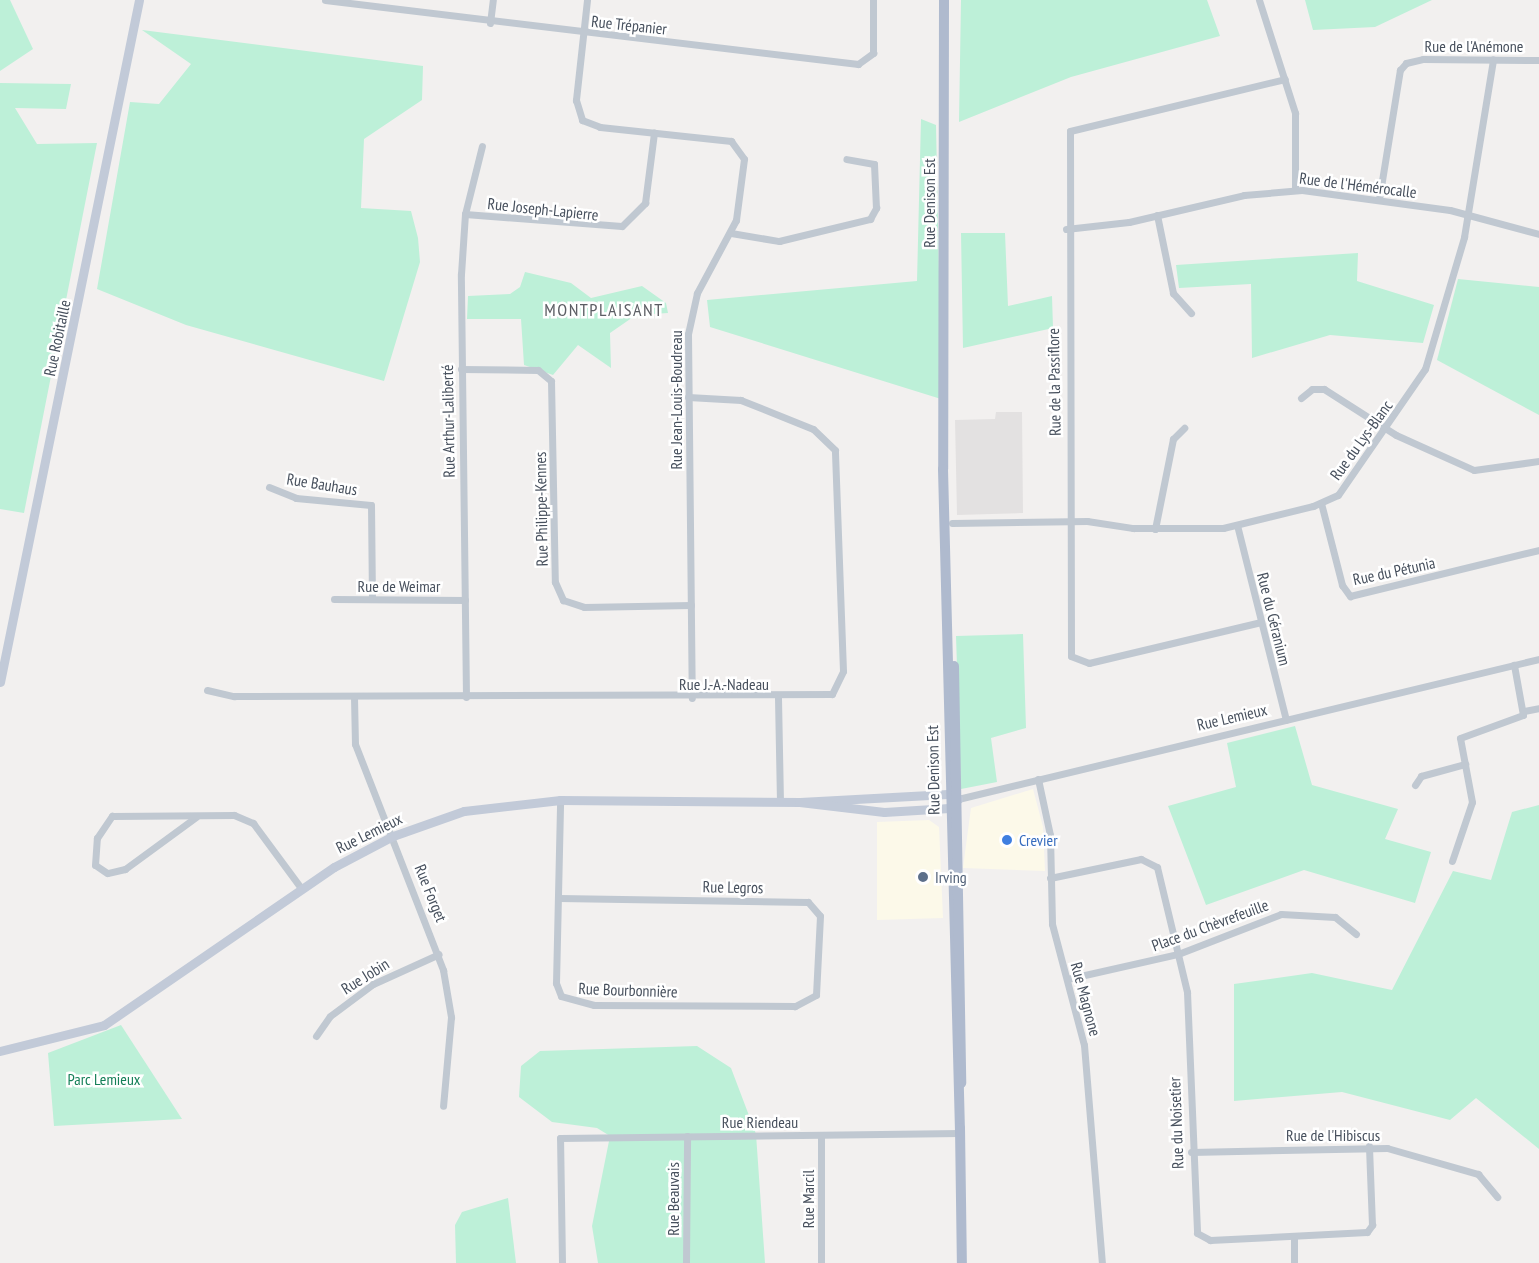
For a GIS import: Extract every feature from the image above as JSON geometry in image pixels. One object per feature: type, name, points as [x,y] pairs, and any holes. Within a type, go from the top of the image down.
[{"type":"main road","name":"Rue Denison Est","points":[[944,0],[945,406],[962,1263]]},
{"type":"main road","name":"Rue Denison Est","points":[[945,406],[952,523],[953,796],[949,808],[960,1133]]},
{"type":"street","name":"Rue Robitaille","points":[[0,682],[139,0]]},
{"type":"street","name":"Rue Trépanier","points":[[325,0],[490,23],[858,64],[873,53],[873,0]]},
{"type":"street","points":[[490,23],[493,0]]},
{"type":"street","name":"Rue Jean-Louis-Boudreau","points":[[587,0],[576,108],[582,120],[740,146],[744,159],[731,233],[694,303],[688,397],[692,698]]},
{"type":"street","points":[[1259,0],[1295,113],[1294,190]]},
{"type":"street","name":"Rue de l'Anémone","points":[[1379,199],[1400,70],[1413,59],[1539,60]]},
{"type":"street","name":"Rue du Lys-Blanc","points":[[952,523],[1069,521],[1155,529],[1237,525],[1321,503],[1350,483],[1425,369],[1466,213],[1493,59]]},
{"type":"street","name":"Rue de la Passiflore","points":[[1261,622],[1077,662],[1070,649],[1066,229],[1070,131],[1285,79]]},
{"type":"street","name":"Rue Joseph-Lapierre","points":[[465,214],[622,226],[645,203],[654,133]]},
{"type":"street","name":"Rue Arthur-Laliberté","points":[[466,697],[461,369],[465,214],[482,146]]},
{"type":"street","points":[[731,233],[779,241],[870,219],[876,204],[874,164],[846,159]]},
{"type":"street","name":"Rue de l'Hémérocalle","points":[[1066,229],[1294,190],[1379,199],[1466,213],[1539,234]]},
{"type":"street","points":[[1157,215],[1173,293],[1191,313]]},
{"type":"street","name":"Rue Philippe-Kennes","points":[[461,369],[538,370],[551,381],[555,582],[563,600],[584,607],[691,605]]},
{"type":"street","points":[[1301,398],[1312,388],[1324,389],[1387,429],[1474,470],[1539,460]]},
{"type":"street","name":"Rue J.-A.-Nadeau","points":[[207,690],[234,696],[778,698],[826,696],[842,679],[837,456],[813,429],[726,397],[688,397]]},
{"type":"street","points":[[1155,529],[1171,446],[1184,429]]},
{"type":"street","name":"Rue Bauhaus","points":[[269,487],[296,498],[371,505],[372,599]]},
{"type":"street","name":"Rue du Pétunia","points":[[1321,503],[1342,585],[1350,596],[1539,550]]},
{"type":"street","name":"Rue du Géranium","points":[[1237,525],[1286,720]]},
{"type":"street","name":"Rue de Weimar","points":[[334,599],[465,600]]},
{"type":"street","name":"Rue Lemieux","points":[[0,1050],[105,1025],[301,888],[393,836],[464,811],[560,800],[800,802],[953,796],[1038,779],[1539,659]]},
{"type":"street","points":[[1514,665],[1524,711]]},
{"type":"street","name":"Rue Forget","points":[[354,697],[355,744],[439,954],[451,1017],[443,1106]]},
{"type":"street","points":[[778,698],[780,802]]},
{"type":"street","points":[[1452,861],[1471,810],[1462,735],[1517,720],[1524,711],[1539,708]]},
{"type":"street","points":[[1415,785],[1420,776],[1465,764]]},
{"type":"street","name":"Rue Magnone","points":[[1038,779],[1050,835],[1052,924],[1084,1045],[1102,1263]]},
{"type":"street","name":"Rue Bourbonnière","points":[[560,800],[556,983],[567,999],[594,1005],[795,1006],[816,995]]},
{"type":"street","name":"Rue Lemieux","points":[[800,802],[884,812],[949,808]]},
{"type":"street","points":[[196,817],[125,869],[107,873],[95,865],[97,838],[112,816],[196,817],[248,818],[301,888]]},
{"type":"street","name":"Rue du Noisetier","points":[[1050,878],[1141,860],[1153,862],[1186,992],[1193,1225],[1203,1238],[1367,1232],[1372,1225],[1369,1146]]},
{"type":"street","name":"Rue Legros","points":[[559,898],[808,902],[820,916],[816,995]]},
{"type":"street","name":"Place du Chèvrefeuille","points":[[1067,980],[1178,954],[1292,912],[1340,918],[1356,934]]},
{"type":"street","name":"Rue Jobin","points":[[316,1035],[330,1016],[373,984],[439,954]]},
{"type":"street","name":"Rue Riendeau","points":[[562,1263],[560,1138],[960,1133]]},
{"type":"street","name":"Rue Beauvais","points":[[686,1263],[687,1136]]},
{"type":"street","name":"Rue Marcil","points":[[821,1136],[822,1263]]},
{"type":"street","name":"Rue de l'Hibiscus","points":[[1191,1152],[1369,1146],[1478,1174],[1497,1197]]},
{"type":"street","points":[[1294,1236],[1294,1263]]},
{"type":"shaded area","points":[[996,412],[1022,412],[1023,513],[957,515],[955,420],[995,419]]},
{"type":"shaded area","points":[[1033,789],[1043,827],[1045,871],[963,868],[971,808]]},
{"type":"shaded area","points":[[929,820],[939,827],[943,918],[877,920],[877,822]]},
{"type":"green space","points":[[0,0],[10,0],[33,49],[0,71]]},
{"type":"green space","points":[[961,0],[1207,0],[1220,36],[1071,77],[959,122]]},
{"type":"green space","points":[[1305,0],[1432,0],[1375,27],[1313,30]]},
{"type":"green space","points":[[142,30],[423,66],[422,100],[364,139],[361,208],[411,211],[418,238],[420,262],[384,381],[186,325],[97,289],[130,102],[159,104],[191,64]]},
{"type":"green space","points":[[0,83],[71,84],[66,109],[15,108],[37,144],[97,143],[24,513],[0,509]]},
{"type":"green space","points":[[921,119],[936,125],[943,469],[941,399],[710,327],[707,300],[917,281]]},
{"type":"green space","points":[[961,233],[1005,233],[1008,306],[1052,296],[1053,328],[963,348]]},
{"type":"green space","points":[[1358,253],[1357,281],[1434,305],[1423,343],[1330,335],[1252,358],[1251,284],[1179,288],[1176,265]]},
{"type":"green space","points":[[525,272],[571,283],[591,298],[642,286],[666,303],[668,313],[636,315],[610,333],[611,368],[578,345],[553,375],[524,365],[521,319],[467,319],[468,296],[510,294],[520,287]]},
{"type":"green space","points":[[1458,279],[1539,287],[1539,415],[1437,360]]},
{"type":"green space","points":[[1023,634],[1026,728],[991,738],[997,782],[961,789],[956,636]]},
{"type":"green space","points":[[1295,726],[1312,785],[1398,809],[1385,839],[1431,852],[1415,903],[1304,870],[1206,905],[1168,806],[1236,787],[1227,743]]},
{"type":"green space","points":[[1539,805],[1539,1149],[1476,1098],[1450,1120],[1342,1092],[1234,1101],[1234,984],[1312,973],[1392,990],[1453,871],[1491,880],[1512,812]]},
{"type":"green space","name":"Parc Lemieux","points":[[121,1025],[182,1119],[54,1126],[48,1053]]},
{"type":"green space","points":[[697,1046],[731,1068],[756,1134],[765,1263],[598,1263],[592,1226],[610,1136],[597,1128],[552,1122],[519,1097],[521,1066],[540,1051]]},
{"type":"green space","points":[[508,1198],[516,1263],[456,1263],[455,1225],[462,1212]]},
{"type":"place","name":"Crevier","points":[[1007,840]]},
{"type":"place","name":"Irving","points":[[923,877]]},
{"type":"district","name":"MONTPLAISANT","points":[[604,310]]}]
